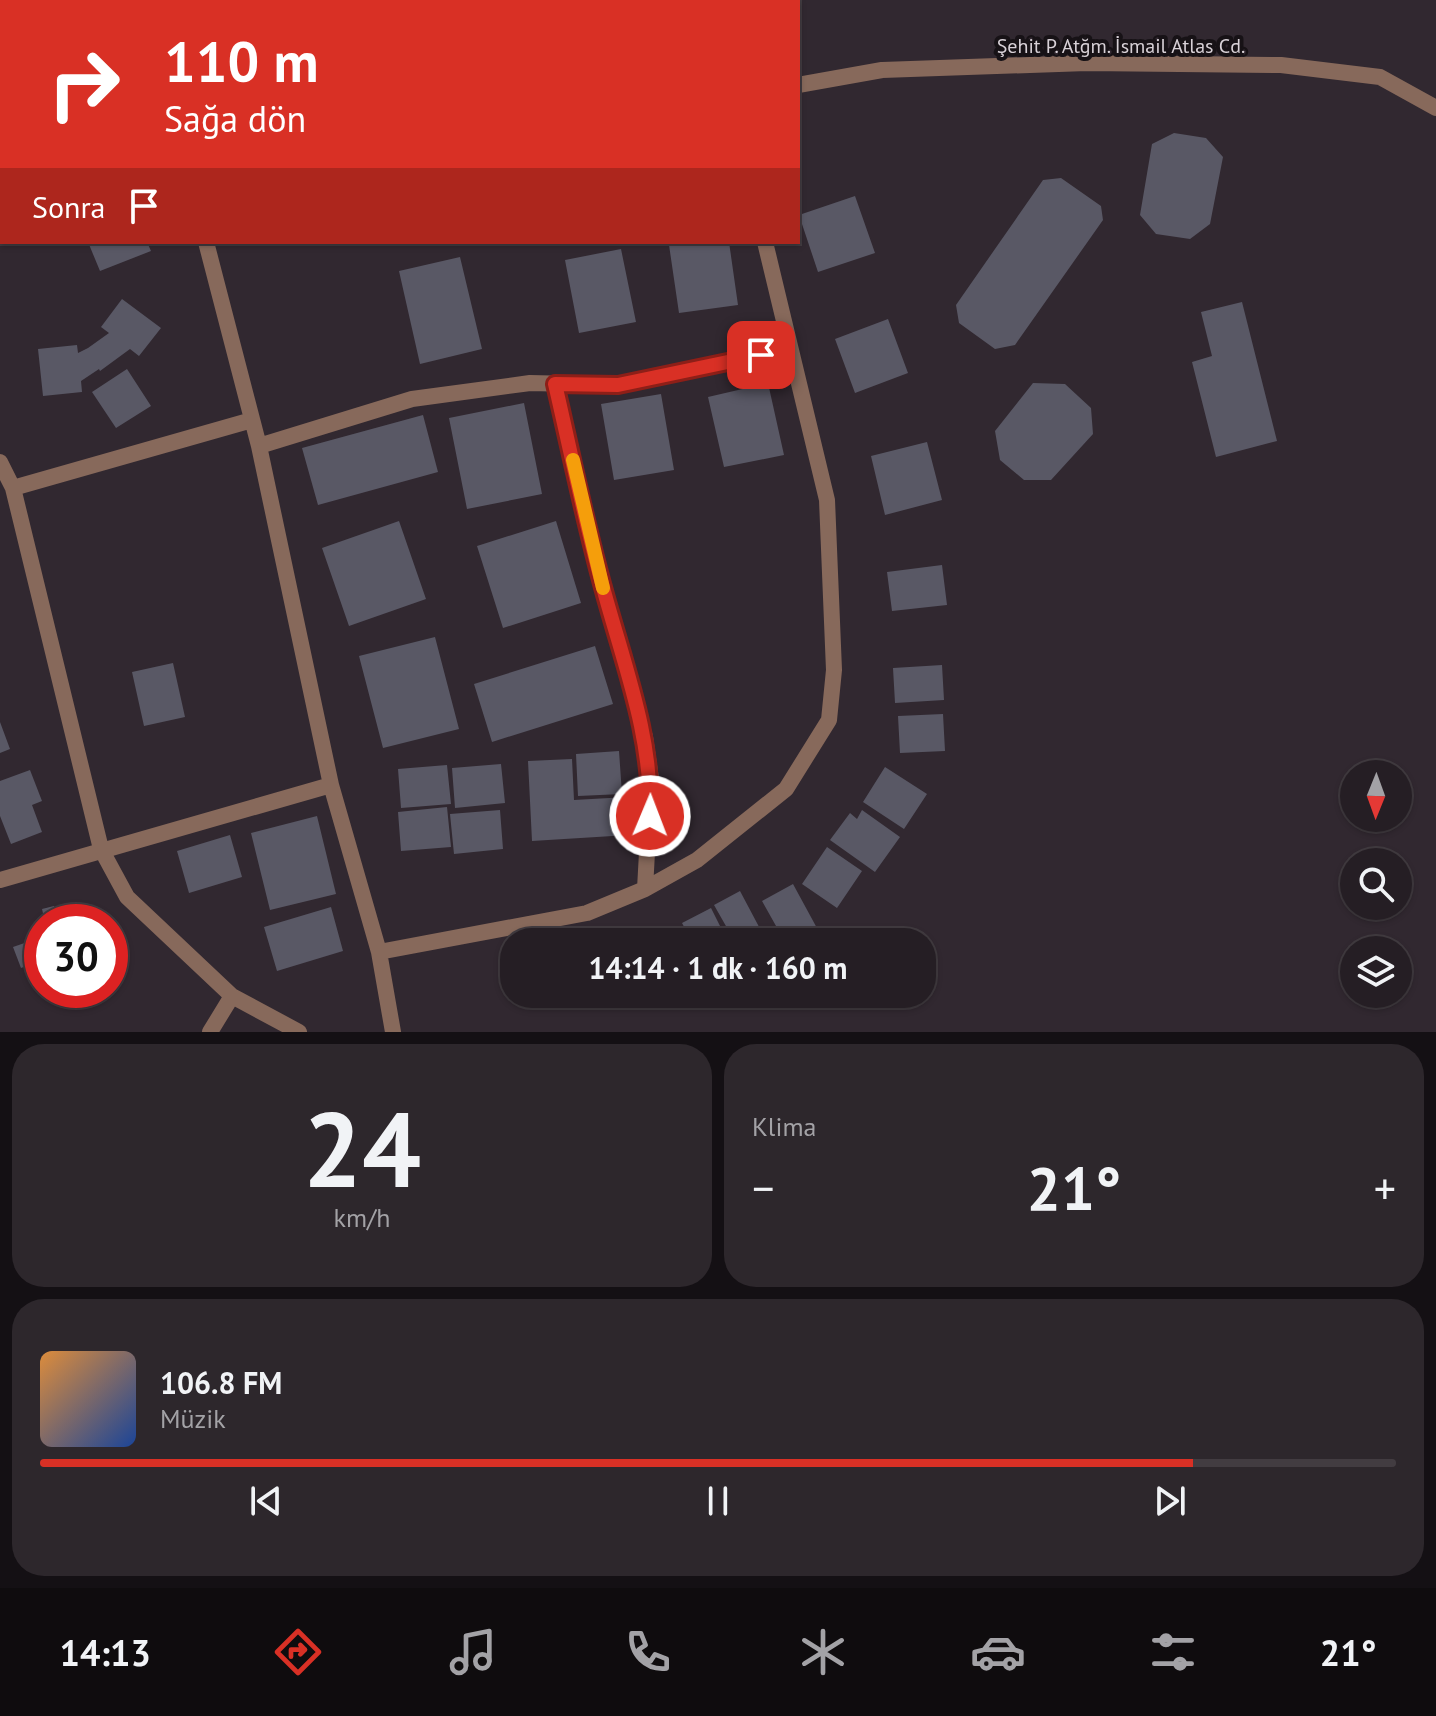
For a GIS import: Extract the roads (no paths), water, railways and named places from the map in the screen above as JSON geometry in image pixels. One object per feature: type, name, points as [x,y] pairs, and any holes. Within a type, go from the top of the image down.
[{"type":"street","name":"Şehit P. Atğm. İsmail Atlas Cd.","points":[[800,85],[882,70],[1087,63],[1281,65],[1380,77],[1436,108]]},
{"type":"street","points":[[207,244],[259,446],[331,785],[379,952],[393,1032]]},
{"type":"street","points":[[379,952],[587,913],[645,889],[697,860],[786,789],[829,720],[834,670],[827,500],[765,244]]},
{"type":"street","points":[[259,446],[412,399],[530,383],[618,385],[789,349]]},
{"type":"street","points":[[555,384],[602,587],[645,737],[651,779],[645,889]]},
{"type":"street","points":[[13,488],[252,420]]},
{"type":"street","points":[[0,462],[13,488],[101,849],[127,897],[232,996],[299,1032]]},
{"type":"street","points":[[0,880],[331,785]]},
{"type":"street","points":[[210,1032],[232,996]]}]
